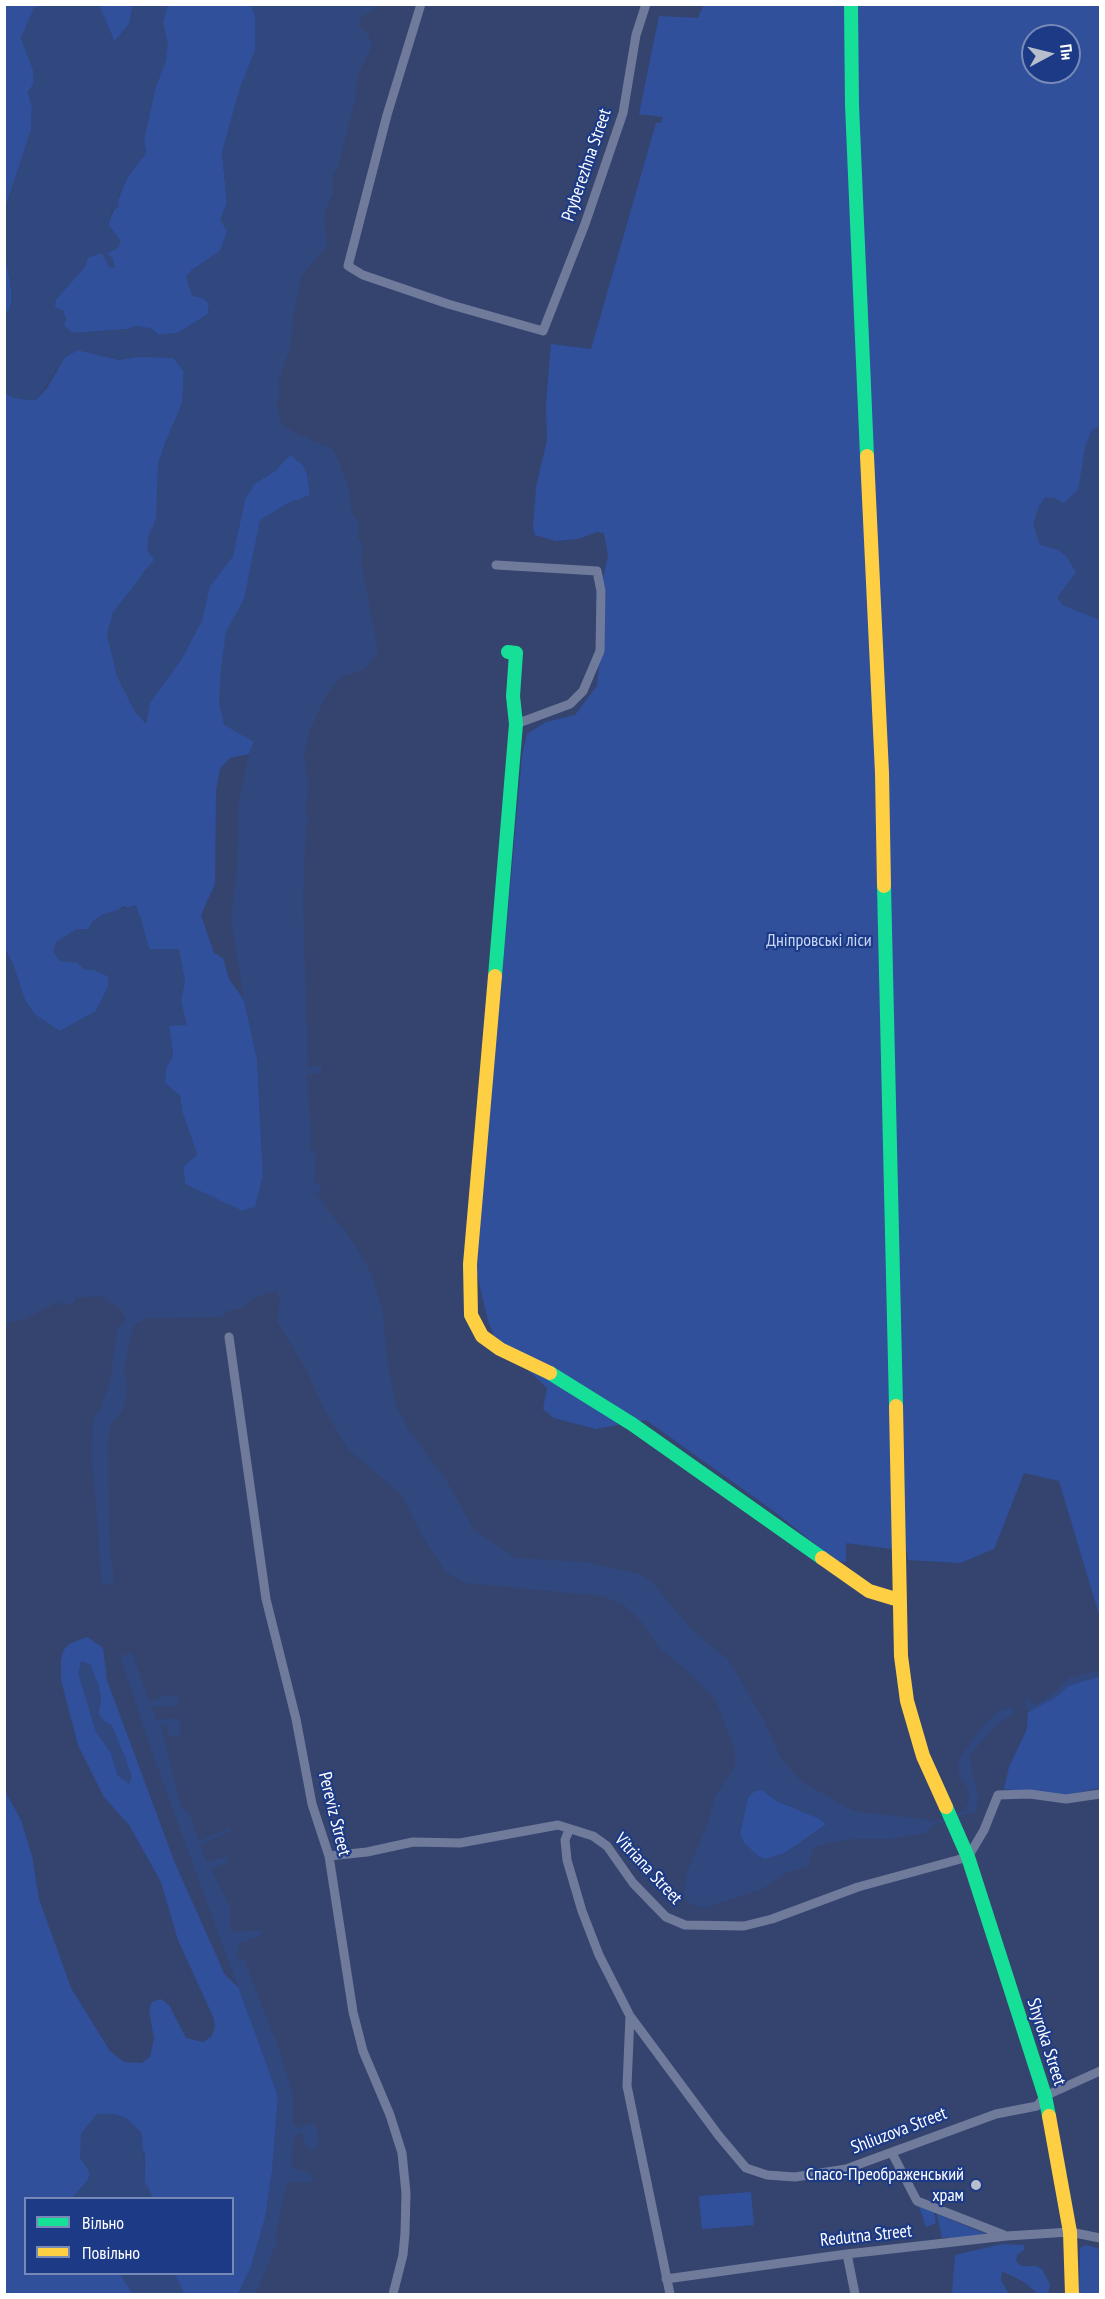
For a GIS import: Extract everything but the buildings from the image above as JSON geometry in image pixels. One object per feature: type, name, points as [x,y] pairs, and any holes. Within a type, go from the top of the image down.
[{"type":"main road","name":"Shyroka Street","points":[[851,4],[859,295],[882,762],[901,1656],[907,1701],[922,1756],[968,1857],[1045,2096],[1070,2232],[1072,2295]]},
{"type":"main road","points":[[508,652],[516,653],[513,696],[516,724],[470,1264],[471,1315],[482,1336],[500,1349],[562,1379],[632,1424],[869,1591],[899,1600]]},
{"type":"street","name":"Pryberezhna Street","points":[[421,4],[387,115],[348,266],[363,275],[448,304],[543,331],[585,224],[623,113],[636,35],[646,4]]},
{"type":"street","points":[[496,565],[597,571],[601,591],[600,651],[583,691],[570,704],[516,724]]},
{"type":"street","name":"Pereviz Street","points":[[229,1337],[266,1599],[296,1719],[312,1804],[329,1856],[353,2012],[363,2050],[390,2115],[402,2153],[406,2193],[405,2234],[403,2255],[393,2295]]},
{"type":"street","points":[[968,1857],[984,1830],[998,1795],[1030,1794],[1066,1799],[1101,1794]]},
{"type":"street","name":"Vitriana Street","points":[[329,1856],[367,1852],[413,1842],[460,1843],[558,1825],[593,1836],[607,1846],[633,1883],[666,1917],[685,1925],[714,1927],[744,1926],[772,1919],[858,1887],[968,1857]]},
{"type":"street","points":[[568,1830],[565,1840],[567,1860],[582,1911],[599,1955],[630,2016],[627,2086],[670,2295]]},
{"type":"street","name":"Shliuzova Street","points":[[630,2016],[677,2082],[746,2168],[767,2175],[804,2177],[846,2169],[996,2114],[1037,2106],[1045,2096],[1101,2071]]},
{"type":"street","points":[[892,2153],[917,2201],[1007,2236]]},
{"type":"street","name":"Redutna Street","points":[[666,2279],[847,2254],[1007,2236],[1070,2232],[1101,2238]]},
{"type":"street","points":[[847,2254],[855,2295]]},
{"type":"green space","points":[[168,4],[251,5],[255,15],[255,51],[240,88],[222,153],[227,203],[224,214],[228,232],[220,251],[192,270],[186,277],[209,304],[208,314],[178,333],[159,335],[136,326],[128,329],[72,333],[64,325],[66,317],[55,308],[55,300],[84,267],[88,257],[102,253],[109,267],[106,253],[118,237],[108,225],[127,178],[146,153],[144,140],[155,89],[166,60],[163,21]]},
{"type":"green space","name":"Дніпровські ліси","points":[[704,4],[1100,5],[1100,1618],[1059,1481],[1024,1473],[994,1549],[960,1563],[908,1560],[907,1551],[846,1543],[846,1562],[836,1561],[775,1512],[646,1420],[596,1429],[554,1418],[543,1409],[547,1388],[496,1340],[488,1321],[477,1274],[477,1251],[522,756],[527,734],[546,722],[575,715],[597,686],[606,594],[603,578],[608,556],[604,533],[597,532],[578,539],[556,541],[535,535],[533,528],[536,487],[547,440],[546,403],[551,344],[591,349],[656,123],[661,123],[663,117],[639,114],[659,16],[698,18]]},
{"type":"green space","points":[[5,5],[41,5],[34,8],[21,38],[33,70],[34,83],[28,92],[32,107],[31,130],[5,208]]},
{"type":"green space","points":[[99,5],[133,5],[129,24],[114,42]]},
{"type":"green space","points":[[4,246],[12,296],[10,309],[5,313]]},
{"type":"green space","points":[[78,350],[119,360],[136,357],[173,357],[184,372],[182,403],[162,451],[156,519],[148,538],[155,560],[145,570],[107,634],[117,676],[135,712],[146,723],[149,703],[181,660],[201,622],[210,586],[233,556],[245,499],[254,484],[275,471],[290,455],[302,464],[307,473],[310,495],[254,742],[249,754],[230,758],[220,769],[216,791],[215,884],[201,915],[214,953],[223,958],[229,979],[244,1000],[257,1059],[263,1176],[255,1207],[242,1211],[185,1184],[183,1167],[197,1154],[182,1111],[180,1096],[165,1083],[166,1068],[173,1055],[169,1025],[186,1025],[181,1001],[185,980],[149,949],[140,916],[124,906],[93,921],[88,929],[77,929],[78,963],[108,976],[108,987],[96,1011],[60,1031],[35,1015],[25,1000],[5,948],[4,390],[9,396],[36,400],[47,388],[65,357]]},
{"type":"green space","points":[[87,1637],[103,1648],[107,1680],[174,1861],[225,1975],[240,1989],[278,2096],[272,2172],[265,2218],[251,2267],[238,2294],[184,2294],[175,2275],[234,2275],[234,2197],[152,2197],[145,2182],[145,2154],[126,2118],[114,2114],[97,2114],[80,2157],[90,2173],[88,2180],[73,2197],[24,2197],[24,2275],[121,2275],[133,2294],[5,2294],[4,1790],[21,1820],[32,1856],[39,1899],[71,1988],[110,2051],[124,2062],[142,2063],[150,2057],[154,2039],[149,2010],[152,2002],[161,1999],[169,2005],[186,2038],[203,2042],[211,2037],[215,2028],[214,2019],[178,1940],[161,1882],[129,1825],[104,1797],[78,1745],[61,1680],[63,1651],[69,1644]],"holes":[[[98,1683],[101,1700],[98,1713],[112,1726],[127,1762],[118,1776],[111,1753],[95,1730]]]},
{"type":"green space","points":[[1100,1676],[1100,1788],[1067,1795],[1004,1789],[1009,1767],[1027,1729],[1028,1712],[1056,1697],[1068,1686]]},
{"type":"green space","points":[[762,1790],[777,1801],[827,1824],[783,1854],[765,1859],[757,1855],[744,1843],[740,1833],[748,1797],[755,1791]]},
{"type":"green space","points":[[751,2192],[754,2225],[702,2229],[699,2196]]},
{"type":"green space","points":[[919,2206],[934,2212],[936,2223],[926,2227]]},
{"type":"green space","points":[[937,2214],[986,2234],[942,2238]]},
{"type":"green space","points":[[1002,2244],[1024,2245],[1025,2249],[1017,2255],[1016,2261],[1021,2266],[1036,2266],[1042,2269],[1050,2285],[1048,2294],[1038,2294],[1024,2282],[1002,2271],[1001,2280],[1009,2294],[952,2294],[955,2255]]},
{"type":"green space","points":[[1086,2245],[1100,2249],[1100,2294],[1079,2294],[1080,2248]]},
{"type":"shaded area","points":[[41,5],[99,5],[115,42],[129,24],[133,5],[168,5],[163,21],[168,44],[166,60],[155,89],[144,140],[146,153],[127,178],[118,196],[119,206],[111,212],[108,224],[121,241],[117,249],[107,253],[113,259],[115,268],[109,267],[102,253],[88,257],[85,267],[56,300],[55,307],[64,311],[64,325],[72,333],[128,329],[136,326],[151,328],[159,335],[178,333],[208,314],[209,304],[203,298],[192,296],[186,277],[192,270],[220,251],[227,232],[220,219],[227,203],[222,153],[240,88],[255,51],[255,15],[251,5],[377,5],[374,10],[362,16],[358,25],[369,36],[372,46],[357,77],[356,96],[338,167],[333,175],[333,194],[324,214],[327,246],[302,275],[293,318],[290,348],[278,382],[280,392],[277,405],[281,423],[293,432],[333,449],[339,462],[349,489],[352,514],[359,524],[358,538],[363,544],[361,561],[378,651],[364,670],[341,677],[326,695],[309,732],[304,754],[308,782],[306,813],[309,820],[306,826],[303,903],[308,1067],[321,1066],[321,1073],[307,1074],[311,1138],[309,1150],[316,1151],[314,1182],[321,1185],[320,1193],[314,1193],[320,1197],[324,1206],[347,1233],[370,1271],[383,1311],[387,1359],[396,1406],[408,1429],[447,1481],[473,1529],[516,1558],[584,1562],[640,1574],[652,1582],[692,1630],[728,1659],[763,1719],[782,1760],[802,1782],[854,1811],[930,1820],[932,1827],[926,1833],[890,1839],[854,1839],[824,1844],[814,1848],[807,1867],[788,1872],[762,1889],[704,1908],[688,1903],[684,1893],[687,1872],[708,1823],[715,1797],[735,1766],[735,1750],[715,1699],[683,1667],[660,1649],[643,1623],[624,1605],[603,1596],[465,1583],[446,1572],[423,1537],[402,1495],[348,1449],[324,1409],[306,1369],[277,1321],[280,1297],[275,1291],[256,1297],[241,1308],[228,1311],[221,1317],[149,1318],[137,1323],[133,1328],[124,1370],[127,1388],[125,1402],[122,1412],[110,1425],[108,1445],[110,1553],[114,1579],[112,1583],[102,1586],[92,1457],[93,1419],[100,1410],[110,1382],[117,1330],[126,1320],[120,1308],[105,1300],[104,1296],[76,1298],[74,1303],[62,1305],[60,1301],[27,1318],[5,1324],[5,948],[25,1000],[35,1015],[60,1031],[96,1011],[108,987],[108,976],[97,970],[85,970],[77,963],[60,961],[53,952],[56,942],[77,929],[88,929],[93,921],[104,914],[136,905],[149,949],[179,949],[185,981],[181,1001],[187,1025],[169,1026],[173,1055],[166,1068],[165,1083],[180,1096],[182,1111],[197,1155],[183,1167],[185,1184],[242,1211],[255,1207],[263,1176],[257,1059],[244,1000],[231,919],[237,870],[238,807],[249,754],[254,742],[224,725],[219,702],[221,668],[226,632],[244,599],[260,520],[288,503],[310,495],[307,472],[302,464],[290,455],[275,471],[254,484],[245,499],[233,556],[210,586],[202,621],[181,660],[150,703],[146,724],[135,712],[117,676],[107,634],[113,612],[154,560],[147,550],[148,538],[156,519],[158,463],[182,403],[184,372],[173,358],[136,357],[119,360],[78,350],[65,357],[36,400],[9,396],[5,389],[5,313],[10,309],[12,296],[5,246],[5,208],[31,130],[32,107],[28,92],[34,83],[33,70],[21,38],[34,8]],"holes":[[[762,1790],[777,1801],[820,1819],[827,1825],[783,1854],[765,1859],[744,1843],[740,1834],[748,1797],[755,1791]]]},
{"type":"shaded area","points":[[1100,427],[1100,620],[1062,605],[1057,597],[1076,573],[1066,556],[1058,550],[1040,545],[1033,524],[1039,506],[1045,497],[1055,498],[1064,503],[1078,490],[1085,447],[1092,429]]},
{"type":"shaded area","points":[[132,1653],[150,1702],[164,1696],[175,1695],[178,1699],[178,1704],[174,1707],[151,1706],[157,1720],[177,1718],[180,1723],[180,1735],[169,1736],[167,1724],[161,1727],[181,1806],[190,1815],[199,1841],[230,1828],[231,1831],[200,1845],[207,1862],[227,1857],[228,1863],[210,1868],[230,1906],[230,1929],[236,1932],[262,1930],[260,1936],[240,1943],[236,1958],[244,1960],[279,2049],[293,2096],[293,2124],[297,2128],[312,2123],[319,2137],[316,2149],[312,2150],[305,2145],[302,2134],[299,2133],[293,2139],[291,2164],[294,2168],[311,2174],[313,2180],[310,2183],[292,2181],[286,2186],[275,2240],[279,2245],[274,2249],[256,2294],[238,2294],[251,2267],[265,2218],[272,2172],[278,2096],[152,1752],[120,1656]]},
{"type":"shaded area","points":[[81,1661],[90,1664],[98,1683],[101,1700],[98,1713],[112,1726],[132,1776],[129,1784],[118,1776],[111,1753],[95,1730],[78,1673]]},
{"type":"shaded area","points":[[1100,1670],[1100,1676],[1068,1686],[1056,1697],[1028,1712],[1025,1698],[1035,1705],[1053,1694],[1069,1678]]},
{"type":"shaded area","points":[[1012,1706],[1014,1714],[997,1724],[969,1756],[978,1796],[976,1811],[970,1815],[965,1809],[969,1800],[968,1789],[959,1774],[958,1765],[963,1753],[987,1721],[999,1711]]},
{"type":"shaded area","points":[[97,2114],[115,2114],[126,2118],[142,2133],[145,2182],[152,2197],[73,2197],[88,2180],[90,2173],[80,2157],[81,2133]]},
{"type":"shaded area","points":[[121,2275],[175,2275],[184,2294],[133,2294]]},
{"type":"waterway","points":[[955,1816],[967,1812]]},
{"type":"waterway","points":[[931,1824],[946,1819]]},
{"type":"traffic: fast","points":[[851,4],[852,105],[867,456]]},
{"type":"traffic: fast","points":[[495,976],[516,724],[513,696],[516,653],[508,652]]},
{"type":"traffic: fast","points":[[884,886],[896,1406]]},
{"type":"traffic: fast","points":[[550,1373],[632,1424],[822,1558]]},
{"type":"traffic: fast","points":[[946,1807],[968,1857],[1045,2096],[1049,2116]]},
{"type":"traffic: slow","points":[[867,456],[882,773],[884,886]]},
{"type":"traffic: slow","points":[[495,976],[470,1264],[471,1315],[482,1336],[500,1349],[550,1373]]},
{"type":"traffic: slow","points":[[896,1406],[901,1656],[907,1701],[923,1756],[946,1807]]},
{"type":"traffic: slow","points":[[822,1558],[869,1591],[899,1600]]},
{"type":"traffic: slow","points":[[1049,2116],[1070,2232],[1072,2294]]},
{"type":"place","name":"Спасо-Преображенський храм","points":[[976,2185]]}]
